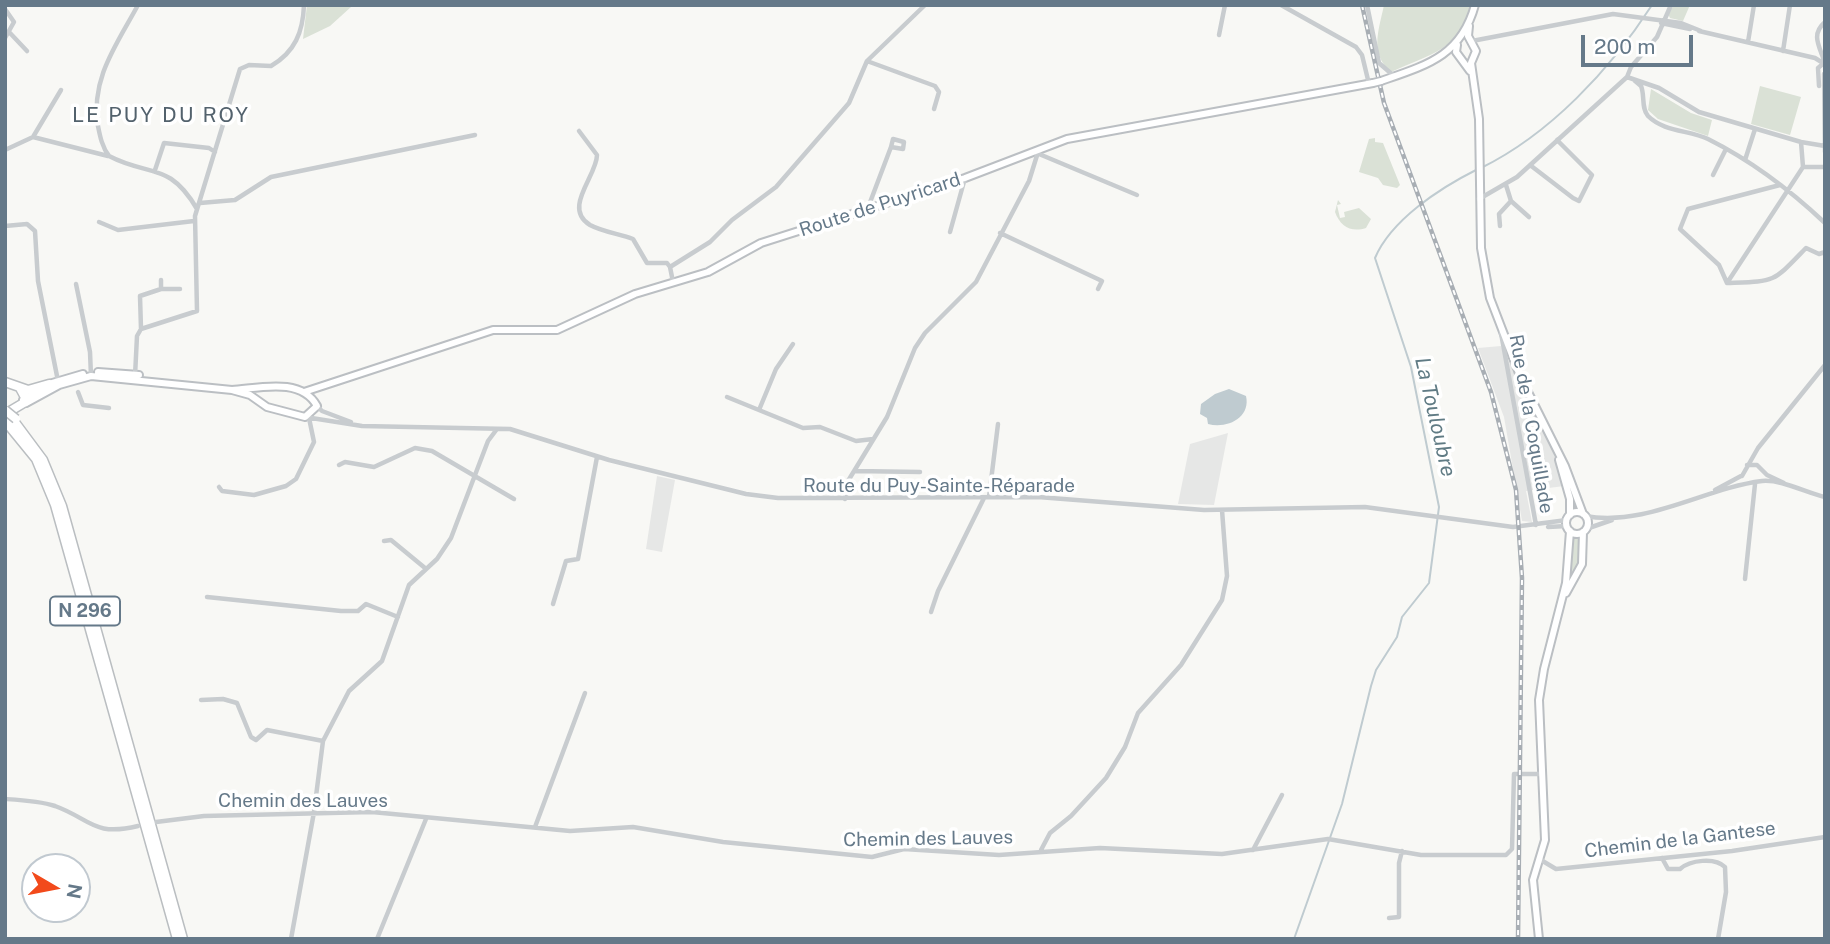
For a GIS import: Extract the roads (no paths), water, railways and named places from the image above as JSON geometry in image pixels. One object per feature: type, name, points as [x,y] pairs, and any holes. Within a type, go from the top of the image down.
[{"type":"highway","points":[[5,383],[32,390],[56,383]]},
{"type":"highway","points":[[5,383],[26,399]]},
{"type":"highway","points":[[20,388],[26,399]]},
{"type":"highway","points":[[8,417],[26,399]]},
{"type":"highway","name":"N 296","points":[[8,417],[29,437],[48,469],[62,506],[183,939]]},
{"type":"highway","name":"N 296","points":[[8,417],[36,459],[55,505],[177,939]]},
{"type":"main road","points":[[1473,81],[1460,57],[1459,42],[1469,26],[1475,5]]},
{"type":"main road","points":[[1469,26],[1479,119],[1479,200],[1484,272],[1500,327],[1520,376],[1556,448],[1584,515],[1581,568],[1560,608]]},
{"type":"main road","points":[[1459,42],[1471,41]]},
{"type":"main road","name":"Route de Puyricard","points":[[232,390],[280,386],[304,392],[493,330],[557,330],[635,294],[708,272],[761,243],[869,206],[965,178],[1067,139],[1374,83],[1441,55],[1459,42]]},
{"type":"main road","name":"Route de Puyricard","points":[[1441,55],[1460,57],[1474,54]]},
{"type":"main road","name":"Route de Puyricard","points":[[88,375],[122,375],[232,390],[257,399],[275,410],[307,418],[331,384]]},
{"type":"main road","name":"Route de Puyricard","points":[[88,375],[122,375]]},
{"type":"main road","points":[[26,399],[56,383],[88,375]]},
{"type":"main road","points":[[8,417],[56,383]]},
{"type":"main road","points":[[257,399],[255,393],[259,388]]},
{"type":"main road","points":[[304,392],[316,405]]},
{"type":"main road","points":[[1539,939],[1533,880],[1545,839],[1540,690],[1567,575],[1570,499],[1556,448]]},
{"type":"main road","points":[[1568,523],[1584,515]]},
{"type":"main road","points":[[1568,523],[1584,531]]},
{"type":"street","points":[[109,156],[100,137],[96,95],[109,58],[138,5]]},
{"type":"street","points":[[141,328],[197,311],[194,221],[240,69],[249,65],[271,66],[285,56],[301,34],[304,5]]},
{"type":"street","points":[[670,267],[710,242],[732,220],[776,187],[849,103],[867,61],[925,5]]},
{"type":"street","points":[[1219,35],[1225,5]]},
{"type":"street","points":[[1281,5],[1361,52],[1374,83]]},
{"type":"street","points":[[1367,5],[1378,60],[1394,76]]},
{"type":"street","points":[[1479,200],[1506,184],[1627,77],[1631,67],[1657,37],[1671,5]]},
{"type":"street","points":[[1748,42],[1754,5]]},
{"type":"street","points":[[1783,51],[1790,5]]},
{"type":"street","points":[[5,9],[14,19],[5,38]]},
{"type":"street","points":[[1471,41],[1613,14],[1651,19],[1810,57],[1822,65]]},
{"type":"street","points":[[1627,77],[1659,88],[1699,112],[1824,148],[1824,74],[1816,39],[1818,28],[1825,22]]},
{"type":"street","points":[[10,32],[27,51]]},
{"type":"street","points":[[1474,54],[1487,40]]},
{"type":"street","points":[[867,61],[935,86],[939,92],[934,109]]},
{"type":"street","points":[[1822,65],[1818,85],[1823,94]]},
{"type":"street","points":[[1634,79],[1641,86],[1644,109],[1652,119],[1664,126],[1706,138],[1745,160],[1824,222]]},
{"type":"street","points":[[5,150],[33,137],[61,90]]},
{"type":"street","points":[[1745,160],[1755,129]]},
{"type":"street","points":[[579,131],[587,137],[597,155],[597,163],[579,200],[579,209],[586,222],[633,239],[647,263],[667,263],[673,282]]},
{"type":"street","points":[[200,203],[235,201],[271,177],[346,164],[475,135]]},
{"type":"street","points":[[33,137],[155,170],[177,181],[197,209]]},
{"type":"street","points":[[1530,164],[1573,198],[1579,201],[1583,198],[1592,175],[1557,140]]},
{"type":"street","points":[[1727,283],[1802,167],[1801,142]]},
{"type":"street","points":[[155,170],[164,144],[209,148],[215,152]]},
{"type":"street","points":[[869,206],[891,147]]},
{"type":"street","points":[[1713,175],[1726,149]]},
{"type":"street","points":[[845,499],[845,490],[887,417],[920,339],[969,291],[1029,181],[1039,151],[1137,195]]},
{"type":"street","points":[[1802,167],[1825,167]]},
{"type":"street","points":[[950,232],[965,178]]},
{"type":"street","points":[[1506,184],[1511,201],[1530,217]]},
{"type":"street","points":[[1727,283],[1719,265],[1680,229],[1688,209],[1780,185]]},
{"type":"street","points":[[1500,226],[1499,214],[1511,201]]},
{"type":"street","points":[[99,222],[118,230],[194,221]]},
{"type":"street","points":[[5,226],[27,224],[34,231],[38,281],[56,383]]},
{"type":"street","points":[[1000,233],[1101,281],[1098,289]]},
{"type":"street","points":[[1727,283],[1772,281],[1789,269],[1806,248],[1819,254],[1825,253]]},
{"type":"street","points":[[161,280],[161,289]]},
{"type":"street","points":[[76,284],[88,340],[88,375]]},
{"type":"street","points":[[136,377],[137,336],[141,328],[140,296],[161,289],[180,289]]},
{"type":"street","name":"Rue de la Coquillade","points":[[1500,327],[1535,525]]},
{"type":"street","points":[[759,410],[776,369],[793,344]]},
{"type":"street","points":[[1699,498],[1742,476],[1758,449],[1825,365]]},
{"type":"street","points":[[1509,378],[1520,376]]},
{"type":"street","points":[[78,392],[83,405],[109,408]]},
{"type":"street","points":[[727,397],[803,428],[820,427],[856,441],[874,439]]},
{"type":"street","name":"Route du Puy-Sainte-Réparade","points":[[316,405],[328,414],[362,426]]},
{"type":"street","points":[[219,487],[222,491],[242,495],[286,486],[296,478],[314,442],[307,418]]},
{"type":"street","name":"Route du Puy-Sainte-Réparade","points":[[307,418],[362,426],[498,428],[537,436],[597,457],[746,494],[778,498],[1060,498],[1222,510],[1365,508],[1523,527],[1568,523]]},
{"type":"street","points":[[931,612],[938,591],[986,498],[998,425]]},
{"type":"street","points":[[480,427],[488,441]]},
{"type":"street","points":[[292,939],[314,813],[323,741],[349,691],[382,661],[405,592],[443,551],[451,538],[488,441],[498,428]]},
{"type":"street","points":[[339,465],[345,462],[374,467],[415,447],[432,451],[514,499]]},
{"type":"street","points":[[1745,579],[1759,468],[1758,449]]},
{"type":"street","points":[[553,604],[566,561],[578,559],[597,457]]},
{"type":"street","points":[[1746,466],[1759,468],[1766,475],[1810,494]]},
{"type":"street","points":[[854,471],[920,472]]},
{"type":"street","points":[[1742,476],[1746,483]]},
{"type":"street","points":[[1584,531],[1597,523],[1669,509],[1746,483],[1825,497]]},
{"type":"street","points":[[1041,850],[1050,833],[1071,816],[1106,778],[1125,747],[1138,713],[1181,665],[1222,600],[1227,576],[1222,510]]},
{"type":"street","points":[[1584,515],[1626,517]]},
{"type":"street","name":"Route du Puy-Sainte-Réparade","points":[[1523,527],[1568,523]]},
{"type":"street","points":[[384,541],[391,540],[425,568]]},
{"type":"street","points":[[207,597],[341,611],[358,611],[366,604],[398,617]]},
{"type":"street","points":[[535,827],[585,693]]},
{"type":"street","points":[[201,700],[223,699],[237,703],[251,737],[256,740],[267,730],[323,741]]},
{"type":"street","name":"Chemin des Lauves","points":[[156,822],[204,816],[372,812],[580,831],[633,827],[723,842],[872,857],[904,849],[999,855],[1041,850],[1156,849],[1222,854],[1330,839],[1421,855],[1506,855],[1513,843],[1514,774],[1542,774]]},
{"type":"street","points":[[1253,851],[1283,795]]},
{"type":"street","points":[[5,799],[54,806],[78,820],[103,829],[138,826]]},
{"type":"street","points":[[377,939],[426,818]]},
{"type":"street","name":"Chemin de la Gantese","points":[[1541,860],[1556,869],[1825,837]]},
{"type":"street","points":[[1389,918],[1399,917],[1399,863],[1402,851]]},
{"type":"street","points":[[1662,858],[1668,869],[1680,869],[1687,863],[1714,861],[1725,867],[1726,892],[1718,939]]},
{"type":"waterway","name":"La Touloubre","points":[[1481,168],[1531,137],[1577,98],[1617,53],[1652,5]]},
{"type":"waterway","name":"La Touloubre","points":[[1294,939],[1342,804],[1376,670],[1397,637],[1402,617],[1429,583],[1439,507],[1411,367],[1375,258],[1382,244],[1404,218],[1432,196],[1476,170]]},
{"type":"railway","points":[[1362,5],[1384,103],[1491,392],[1516,490],[1522,578],[1518,939]]},
{"type":"district","name":"LE PUY DU ROY","points":[[161,116]]}]
